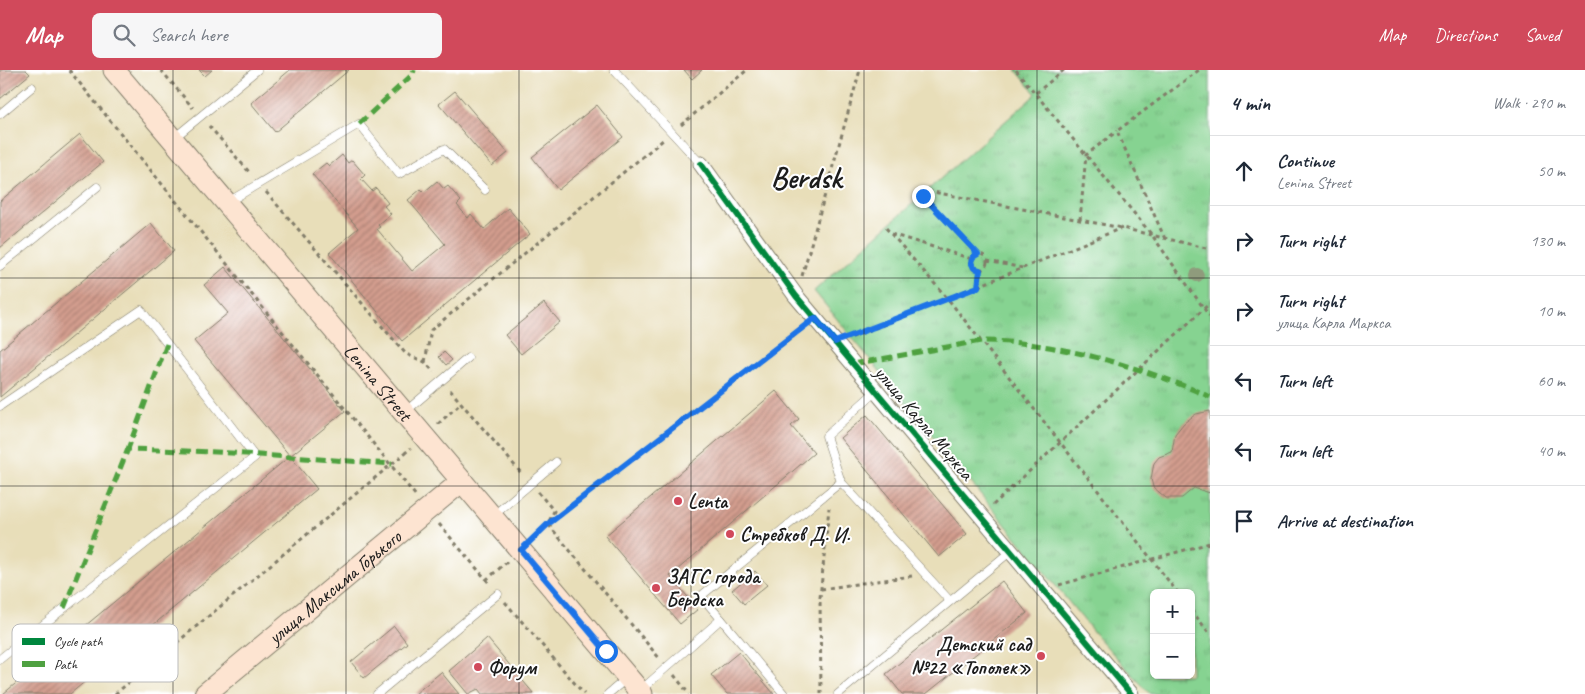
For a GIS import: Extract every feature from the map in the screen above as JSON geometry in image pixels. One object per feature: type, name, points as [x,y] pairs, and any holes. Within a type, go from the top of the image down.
[{"type":"main road","name":"Lenina Street","points":[[114,70],[637,687]]},
{"type":"main road","name":"улица Максима Горького","points":[[205,694],[462,481]]},
{"type":"street","name":"улица Карла Маркса","points":[[701,164],[796,296],[1131,694]]},
{"type":"lane","points":[[172,139],[257,70]]},
{"type":"lane","points":[[614,70],[701,164]]},
{"type":"lane","points":[[0,114],[32,87]]},
{"type":"lane","points":[[227,203],[359,124],[399,174],[444,149],[485,190]]},
{"type":"lane","points":[[0,266],[96,187]]},
{"type":"lane","points":[[0,406],[141,310],[255,457],[44,624]]},
{"type":"lane","points":[[404,412],[468,358]]},
{"type":"lane","points":[[876,391],[826,436],[841,482],[950,601]]},
{"type":"lane","points":[[492,516],[556,462]]},
{"type":"lane","points":[[784,694],[701,596],[841,482]]},
{"type":"lane","points":[[838,694],[1011,551]]},
{"type":"lane","points":[[377,694],[498,594]]},
{"type":"lane","points":[[608,694],[637,687],[667,667],[721,619]]},
{"type":"lane","points":[[0,659],[12,649]]},
{"type":"path","points":[[69,70],[428,510],[584,694]]},
{"type":"path","points":[[425,362],[431,330],[747,70]]},
{"type":"path","points":[[796,296],[860,70]]},
{"type":"path","points":[[1016,70],[1152,235],[1210,317]]},
{"type":"path","points":[[1036,93],[1064,70]]},
{"type":"path","points":[[1080,220],[1086,155],[1199,70]]},
{"type":"path","points":[[1117,131],[1165,239]]},
{"type":"path","points":[[258,183],[406,354],[425,362],[554,511],[548,524]]},
{"type":"path","points":[[928,191],[1122,228],[1210,249]]},
{"type":"path","points":[[923,196],[978,254],[984,255],[987,261],[985,267],[980,270]]},
{"type":"path","points":[[886,228],[948,299],[1175,589]]},
{"type":"path","points":[[835,342],[948,299],[1122,228]]},
{"type":"path","points":[[890,233],[972,260]]},
{"type":"path","points":[[972,260],[978,254]]},
{"type":"path","points":[[972,260],[974,268],[980,270]]},
{"type":"path","points":[[987,261],[1023,268]]},
{"type":"path","points":[[978,287],[980,270]]},
{"type":"path","points":[[981,516],[1210,303]]},
{"type":"path","points":[[486,580],[548,524],[815,318]]},
{"type":"path","points":[[178,642],[392,464]]},
{"type":"path","points":[[821,694],[821,589],[830,491]]},
{"type":"path","points":[[548,524],[689,694]]},
{"type":"path","points":[[1044,590],[1210,543]]},
{"type":"path","points":[[821,589],[890,581],[925,573]]},
{"type":"path","points":[[1195,615],[1210,634]]},
{"type":"path","points":[[115,694],[129,682]]},
{"type":"green space","points":[[1016,70],[1210,70],[1210,694],[1150,694],[1096,635],[814,291],[1036,94]]},
{"type":"building","points":[[0,70],[26,70],[30,74],[0,99]]},
{"type":"building","points":[[199,70],[212,70],[205,76]]},
{"type":"building","points":[[290,70],[349,70],[275,132],[251,103]]},
{"type":"building","points":[[684,70],[702,70],[692,79]]},
{"type":"building","points":[[455,91],[508,153],[492,166],[439,104]]},
{"type":"building","points":[[597,105],[623,137],[558,190],[532,157]]},
{"type":"building","points":[[80,134],[103,162],[0,248],[0,201]]},
{"type":"building","points":[[342,155],[348,163],[352,160],[365,175],[361,179],[372,191],[376,188],[388,203],[384,206],[391,214],[378,225],[380,227],[377,229],[412,271],[445,244],[408,200],[421,189],[424,192],[437,181],[444,189],[448,186],[461,201],[457,205],[468,218],[471,214],[484,229],[508,208],[530,234],[402,341],[329,253],[358,228],[312,174],[326,163],[329,166]]},
{"type":"building","points":[[151,223],[174,251],[0,397],[0,350]]},
{"type":"building","points":[[225,267],[345,411],[290,456],[194,341],[228,313],[204,285]]},
{"type":"building","points":[[544,303],[560,322],[521,354],[505,335]]},
{"type":"building","points":[[444,352],[452,360],[446,365],[439,357]]},
{"type":"building","points":[[776,391],[799,419],[791,426],[814,453],[670,576],[698,609],[680,624],[605,536]]},
{"type":"building","points":[[1210,411],[1210,493],[1194,488],[1182,498],[1166,498],[1153,487],[1151,479],[1154,463],[1159,457],[1172,452],[1175,434],[1184,423],[1196,414]]},
{"type":"building","points":[[867,415],[967,534],[939,557],[840,438]]},
{"type":"building","points":[[290,456],[317,489],[154,624],[87,624]]},
{"type":"building","points":[[755,571],[767,585],[744,604],[732,590]]},
{"type":"building","points":[[1002,581],[1027,613],[926,694],[902,694],[886,674]]},
{"type":"building","points":[[394,626],[407,643],[364,678],[351,662]]},
{"type":"building","name":"Форум","points":[[487,638],[534,694],[482,694],[478,689],[468,694],[449,671]]},
{"type":"building","points":[[739,652],[774,694],[727,694],[711,675]]},
{"type":"building","points":[[441,672],[459,694],[415,694]]},
{"type":"building","points":[[17,682],[84,682],[70,694],[3,694]]},
{"type":"marked path","points":[[359,124],[413,74],[414,70]]},
{"type":"marked path","points":[[853,364],[981,341],[1008,342],[1037,345],[1128,366],[1210,397]]},
{"type":"marked path","points":[[167,344],[128,449],[216,452],[392,464]]},
{"type":"marked path","points":[[64,608],[128,449]]},
{"type":"cycle path","points":[[701,164],[796,296],[1131,694]]},
{"type":"place","name":"Lenta","points":[[678,501]]},
{"type":"place","name":"Стребков Д. И.","points":[[730,534]]},
{"type":"place","name":"ЗАГС города Бердска","points":[[656,588]]},
{"type":"place","name":"Детский сад №22 «Тополек»","points":[[1041,656]]},
{"type":"place","name":"Форум","points":[[478,667]]},
{"type":"district","name":"Berdsk","points":[[806,178]]},
{"type":"route","points":[[606,651],[521,550],[548,524],[815,318],[835,342],[978,287],[980,270],[974,268],[971,262],[973,257],[978,254],[923,196]]}]
